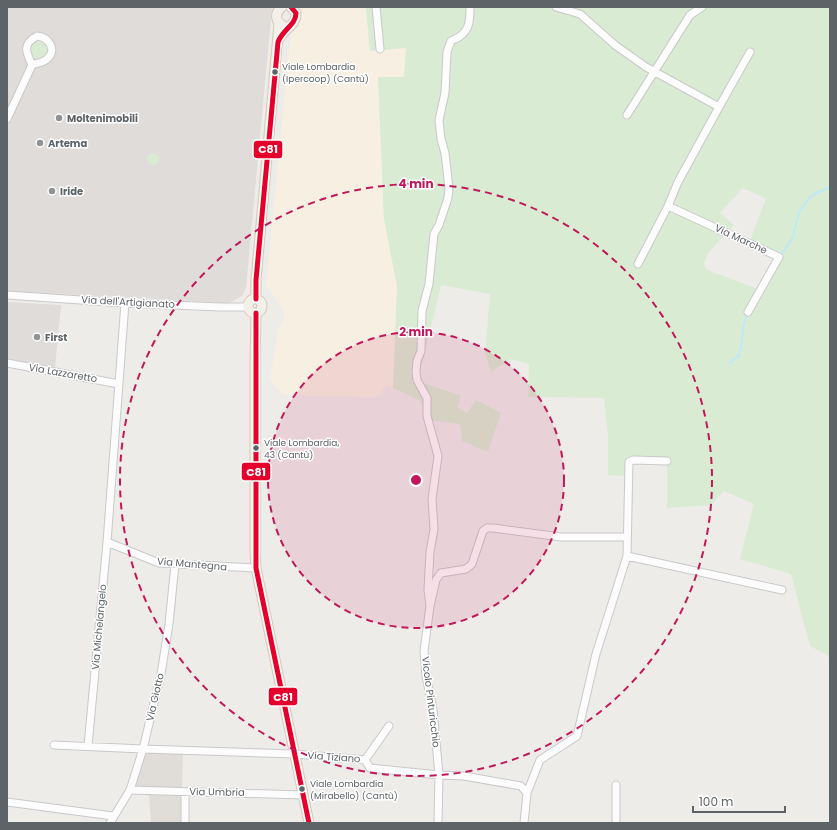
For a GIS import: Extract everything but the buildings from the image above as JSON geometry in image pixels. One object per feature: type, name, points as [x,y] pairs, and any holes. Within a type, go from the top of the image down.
[{"type":"main road","points":[[256,299],[256,280],[280,24],[276,15],[281,7]]},
{"type":"main road","points":[[278,42],[282,32],[295,22],[295,10],[291,7]]},
{"type":"main road","points":[[280,24],[290,26]]},
{"type":"main road","points":[[256,299],[250,301],[248,307],[250,311],[256,313]]},
{"type":"main road","points":[[256,299],[261,302],[262,307],[260,311],[256,313]]},
{"type":"main road","points":[[256,313],[256,568],[309,823]]},
{"type":"street","points":[[376,7],[380,49]]},
{"type":"street","points":[[430,606],[428,590],[430,552],[434,529],[432,499],[438,456],[427,416],[427,398],[418,380],[416,371],[417,361],[421,351],[422,311],[429,284],[434,234],[439,225],[448,198],[449,188],[445,153],[441,139],[439,120],[445,93],[448,52],[451,42],[467,30],[470,22],[470,7]]},
{"type":"street","points":[[556,7],[581,11],[615,45],[646,67],[719,107]]},
{"type":"street","points":[[627,115],[690,15],[702,7]]},
{"type":"street","points":[[638,264],[668,206],[678,182],[750,52]]},
{"type":"street","points":[[7,119],[32,65]]},
{"type":"street","name":"Via Marche","points":[[668,206],[778,257],[748,312]]},
{"type":"street","name":"Via dell'Artigianato","points":[[7,295],[125,303],[248,307]]},
{"type":"street","name":"Via Michelangelo","points":[[88,746],[107,542],[125,303]]},
{"type":"street","name":"Via Lazzaretto","points":[[7,363],[119,384]]},
{"type":"street","points":[[524,823],[527,793],[540,760],[577,736],[596,654],[626,556],[629,462],[633,460],[667,461]]},
{"type":"street","points":[[430,606],[436,580],[441,574],[466,569],[472,564],[484,531],[487,528],[561,537],[627,537]]},
{"type":"street","name":"Via Mantegna","points":[[107,542],[159,563],[256,568]]},
{"type":"street","points":[[626,556],[782,590]]},
{"type":"street","name":"Via Giotto","points":[[112,820],[130,790],[143,749],[161,674],[169,624],[175,564]]},
{"type":"street","name":"Vicolo Pinturicchio","points":[[430,606],[424,651],[426,676],[433,709],[439,775],[438,823]]},
{"type":"street","points":[[365,760],[388,726]]},
{"type":"street","points":[[54,745],[295,754]]},
{"type":"street","name":"Via Tiziano","points":[[295,754],[365,760],[370,768],[439,775]]},
{"type":"street","points":[[439,775],[464,776],[521,786],[527,793]]},
{"type":"street","points":[[616,785],[616,823]]},
{"type":"street","name":"Via Umbria","points":[[130,790],[303,795]]},
{"type":"street","points":[[185,792],[185,823]]},
{"type":"street","points":[[7,802],[112,820]]},
{"type":"shaded area","points":[[7,7],[272,7],[246,288],[242,296],[229,303],[7,291]]},
{"type":"shaded area","points":[[299,7],[366,7],[370,51],[406,48],[404,77],[378,78],[384,219],[397,286],[393,388],[386,385],[380,395],[372,397],[283,394],[270,379],[278,331],[284,317],[284,310],[266,286],[291,31],[298,24],[302,11]]},
{"type":"shaded area","points":[[7,302],[61,305],[55,367],[7,359]]},
{"type":"shaded area","points":[[144,752],[183,753],[182,790],[132,789]]},
{"type":"shaded area","points":[[149,795],[182,796],[183,823],[151,823]]},
{"type":"green space","points":[[366,7],[830,7],[830,659],[827,655],[810,646],[791,574],[740,559],[754,504],[724,491],[711,505],[667,508],[667,460],[627,457],[625,476],[608,475],[608,435],[604,398],[528,397],[529,364],[511,359],[491,372],[485,353],[490,294],[441,285],[418,381],[461,396],[458,408],[467,413],[476,400],[501,413],[488,452],[462,441],[460,424],[429,420],[419,400],[393,388],[397,286],[384,219],[378,77],[404,77],[406,48],[370,51]],"holes":[[[743,188],[766,199],[750,240],[776,259],[758,289],[705,268],[704,263],[708,253],[734,225],[720,213]]]},
{"type":"green space","points":[[39,41],[45,44],[48,50],[45,56],[39,59],[33,56],[30,50],[33,44]]},
{"type":"green space","points":[[155,153],[158,154],[158,164],[151,165],[148,164],[147,157],[148,154]]},
{"type":"waterway","points":[[781,256],[793,237],[799,212],[812,195],[830,187]]},
{"type":"waterway","points":[[730,363],[738,357],[740,352],[744,322],[749,314]]},
{"type":"transit line","name":"C81","points":[[256,299],[256,280],[278,42],[294,21],[296,13],[291,7]]},
{"type":"transit line","name":"C81","points":[[256,313],[256,568],[309,823]]},
{"type":"place","name":"Viale Lombardia (Ipercoop) (Cantù)","points":[[275,72]]},
{"type":"place","name":"Moltenimobili","points":[[59,118]]},
{"type":"place","name":"Artema","points":[[40,143]]},
{"type":"place","name":"Iride","points":[[52,191]]},
{"type":"place","name":"First","points":[[37,337]]},
{"type":"place","name":"Viale Lombardia, 43 (Cantù)","points":[[256,448]]},
{"type":"place","name":"Viale Lombardia (Mirabello) (Cantù)","points":[[302,789]]}]
